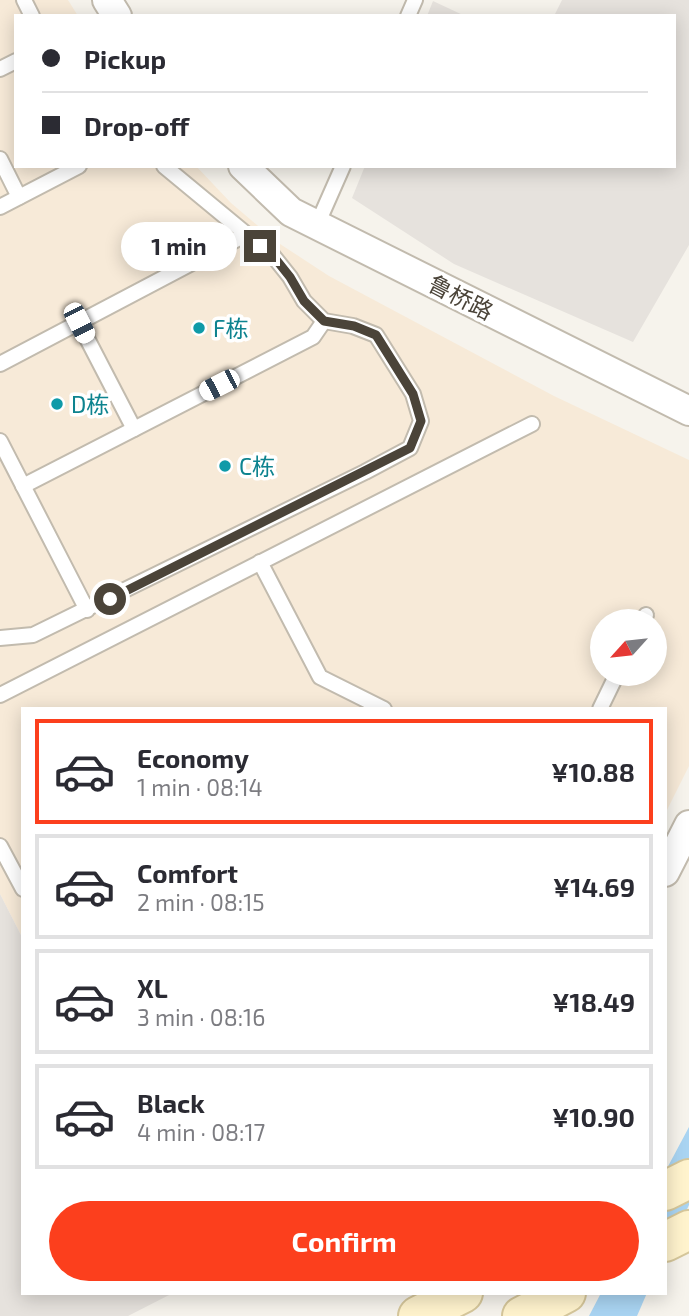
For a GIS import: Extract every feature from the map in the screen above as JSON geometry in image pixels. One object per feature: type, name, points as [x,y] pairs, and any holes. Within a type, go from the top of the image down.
[{"type":"main road","points":[[667,1190],[689,1178]]},
{"type":"main road","points":[[667,1241],[689,1230]]},
{"type":"main road","points":[[418,1316],[459,1295]]},
{"type":"main road","points":[[522,1316],[562,1295]]},
{"type":"street","name":"鲁桥路","points":[[245,168],[291,212],[689,411]]},
{"type":"street","points":[[668,857],[689,825]]},
{"type":"lane","points":[[0,159],[19,197]]},
{"type":"lane","points":[[0,207],[75,168]]},
{"type":"lane","points":[[0,638],[33,635],[87,610],[410,448],[421,421],[413,394],[376,335],[354,326],[324,321],[304,301],[274,257],[166,168]]},
{"type":"lane","points":[[317,225],[342,168]]},
{"type":"lane","points":[[0,364],[245,235]]},
{"type":"lane","points":[[23,486],[313,337],[324,321]]},
{"type":"lane","points":[[79,323],[134,429]]},
{"type":"lane","points":[[0,695],[532,424]]},
{"type":"lane","points":[[0,441],[87,610]]},
{"type":"lane","points":[[260,562],[320,677],[380,707]]},
{"type":"lane","points":[[601,707],[611,686]]},
{"type":"lane","points":[[0,846],[21,885]]},
{"type":"shaded area","points":[[0,0],[68,0],[77,14],[14,14],[14,168],[198,168],[231,203],[277,242],[329,276],[554,396],[689,460],[689,766],[667,810],[667,707],[21,707],[21,935],[0,894]]},
{"type":"shaded area","points":[[562,0],[689,0],[689,245],[633,342],[454,264],[352,198],[364,168],[676,168],[676,14],[555,14]]},
{"type":"shaded area","points":[[433,1],[461,14],[428,14]]},
{"type":"shaded area","points":[[0,894],[21,935],[21,1295],[169,1295],[128,1316],[0,1316]]},
{"type":"water","points":[[689,1127],[689,1205],[667,1252],[667,1168]]},
{"type":"water","points":[[600,1295],[646,1295],[637,1316],[589,1316]]},
{"type":"place","name":"F栋","points":[[199,328]]},
{"type":"place","name":"D栋","points":[[57,404]]},
{"type":"place","name":"C栋","points":[[225,466]]},
{"type":"route","points":[[110,599],[410,448],[421,421],[413,394],[376,335],[354,326],[324,321],[304,301],[274,257],[260,246]]}]
